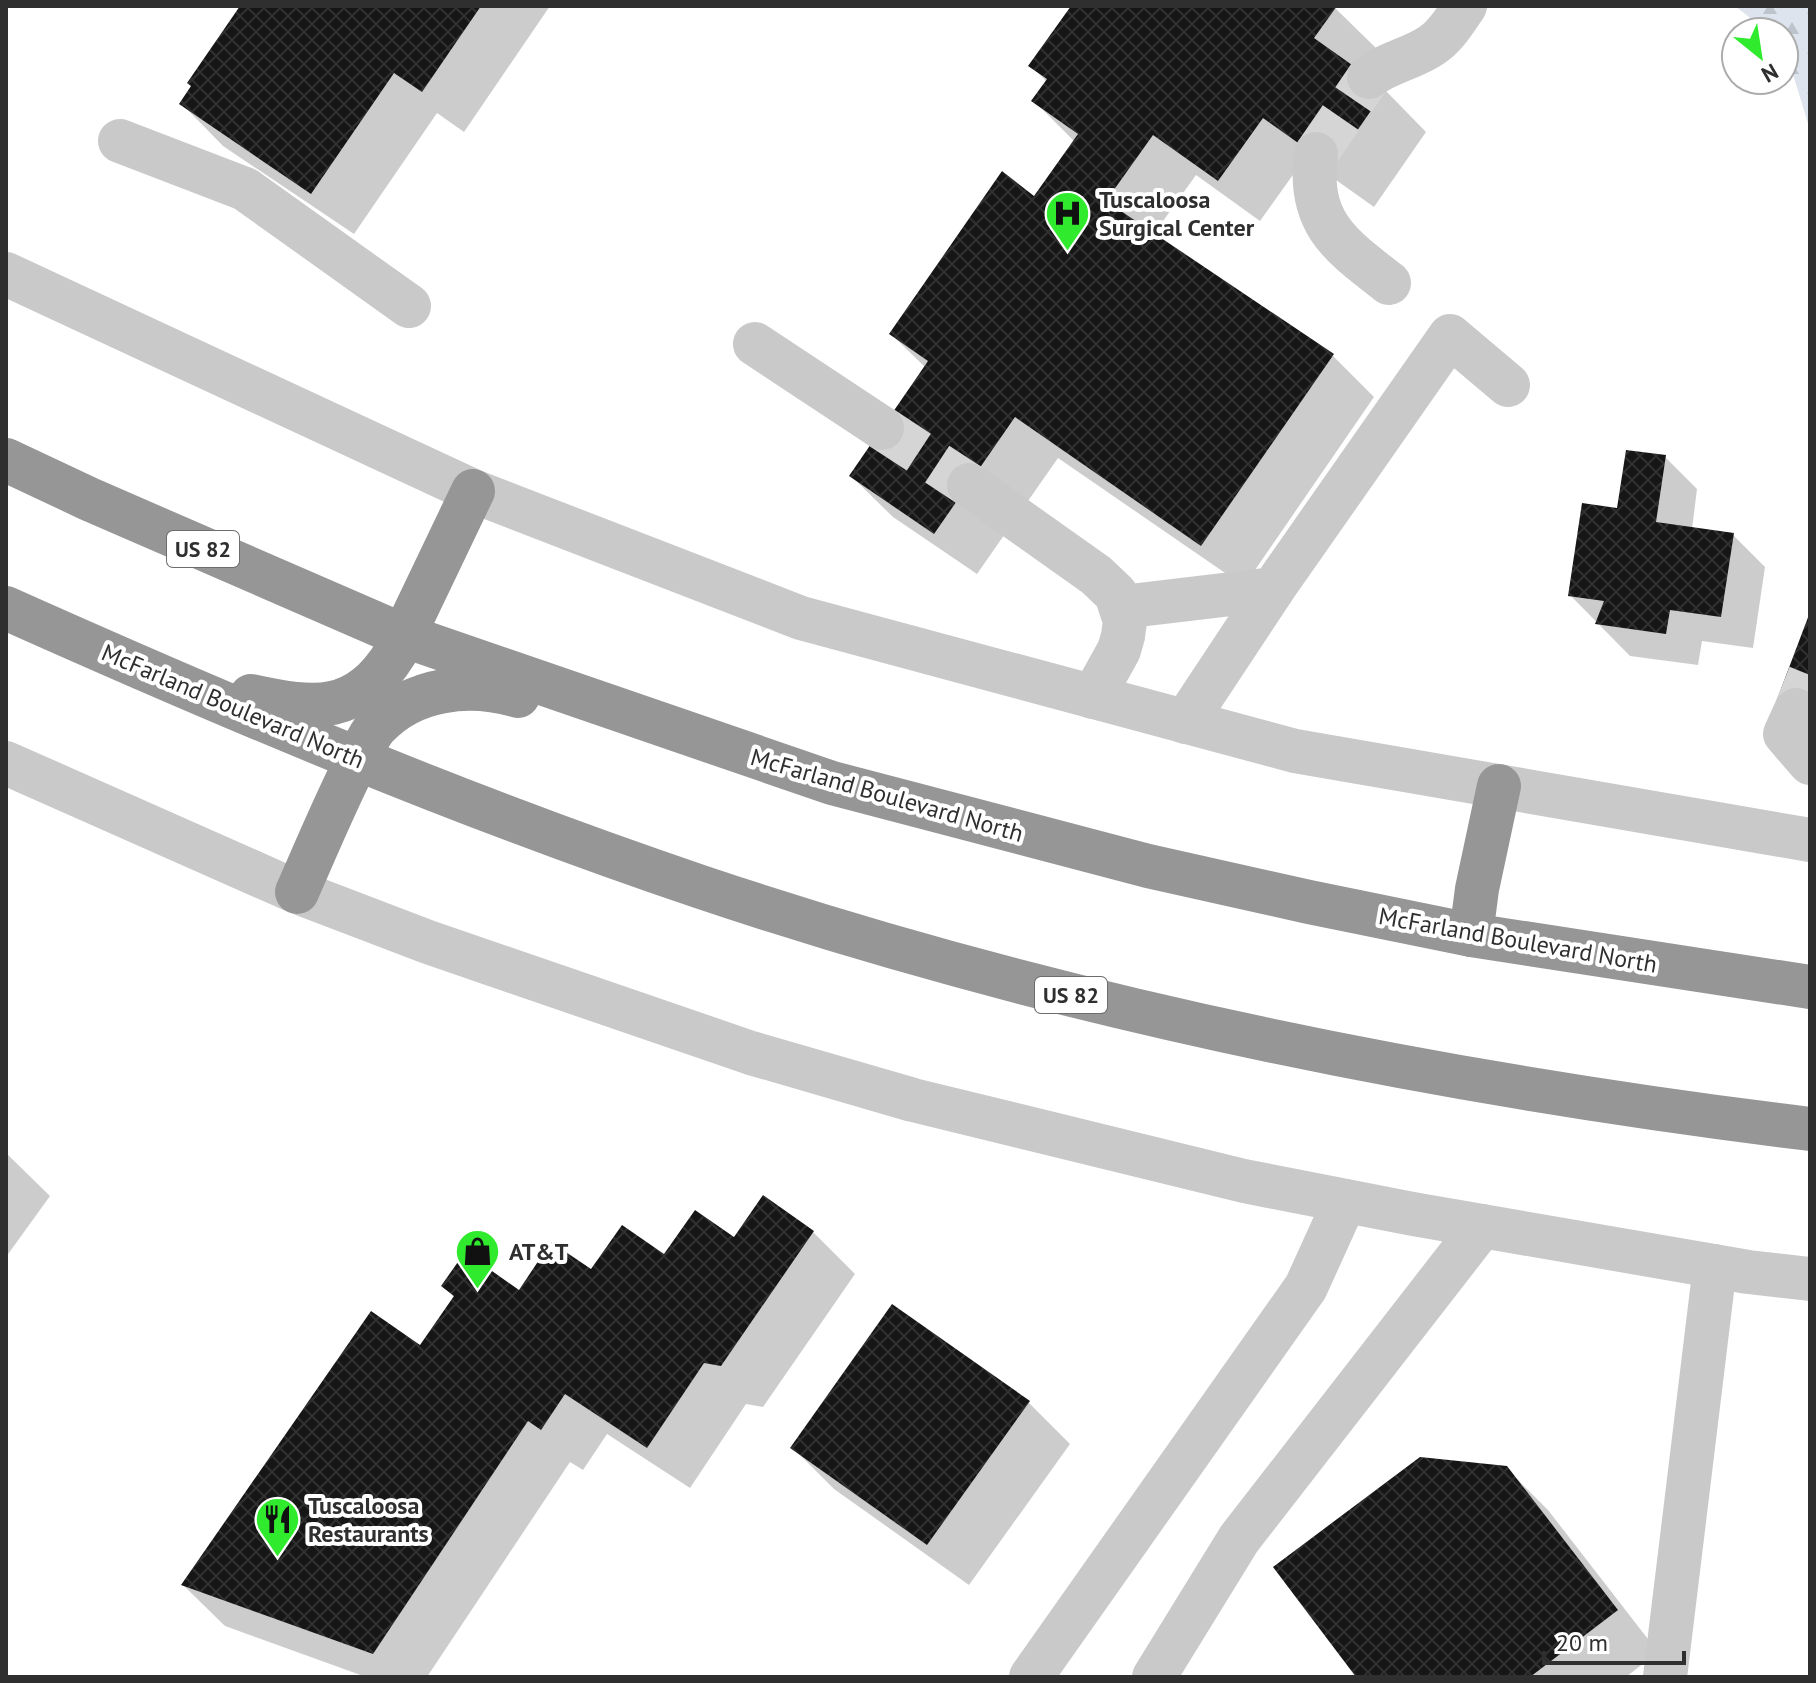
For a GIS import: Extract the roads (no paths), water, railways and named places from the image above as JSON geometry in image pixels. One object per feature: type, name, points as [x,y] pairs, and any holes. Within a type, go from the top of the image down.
[{"type":"highway","name":"McFarland Boulevard North","points":[[6,460],[402,635],[832,783],[1148,866],[1471,935],[1810,987]]},
{"type":"highway","points":[[159,677],[299,706],[324,705],[348,698],[369,685],[386,667],[473,491]]},
{"type":"highway","name":"McFarland Boulevard North","points":[[6,608],[159,677],[529,827],[703,888],[879,943],[1056,992],[1235,1035],[1416,1071],[1598,1102],[1810,1129]]},
{"type":"highway","points":[[297,892],[336,801],[375,728],[412,701],[438,692],[465,688],[493,689],[623,712]]},
{"type":"highway","points":[[1471,935],[1477,889],[1499,786]]},
{"type":"street","points":[[1369,77],[1390,63],[1434,44],[1465,6]]},
{"type":"street","points":[[120,141],[245,189],[409,306]]},
{"type":"street","points":[[1316,154],[1313,175],[1315,194],[1329,232],[1342,247],[1389,283]]},
{"type":"street","points":[[6,274],[473,491],[801,618],[1295,751],[1810,840]]},
{"type":"street","points":[[1185,722],[1273,589],[1450,336],[1508,385]]},
{"type":"street","points":[[755,344],[882,428]]},
{"type":"street","points":[[969,485],[1106,583],[1116,594],[1125,621],[1123,636],[1119,650],[1093,697]]},
{"type":"street","points":[[1122,607],[1273,589]]},
{"type":"street","points":[[1796,710],[1785,734],[1810,763]]},
{"type":"street","points":[[6,763],[297,892],[428,942],[751,1053],[913,1100],[1244,1181],[1482,1226],[1810,1279]]},
{"type":"street","points":[[1031,1677],[1306,1287],[1345,1201]]},
{"type":"street","points":[[1154,1677],[1239,1539],[1482,1226]]},
{"type":"street","points":[[1665,1677],[1715,1266]]},
{"type":"tunnel","points":[[1316,154],[1369,77]]},
{"type":"tunnel","points":[[882,428],[969,485]]},
{"type":"tunnel","points":[[1796,710],[1810,675]]},
{"type":"place","name":"Tuscaloosa Surgical Center","points":[[1068,252]]},
{"type":"place","name":"AT&T","points":[[478,1290]]},
{"type":"place","name":"Tuscaloosa Restaurants","points":[[277,1558]]}]
